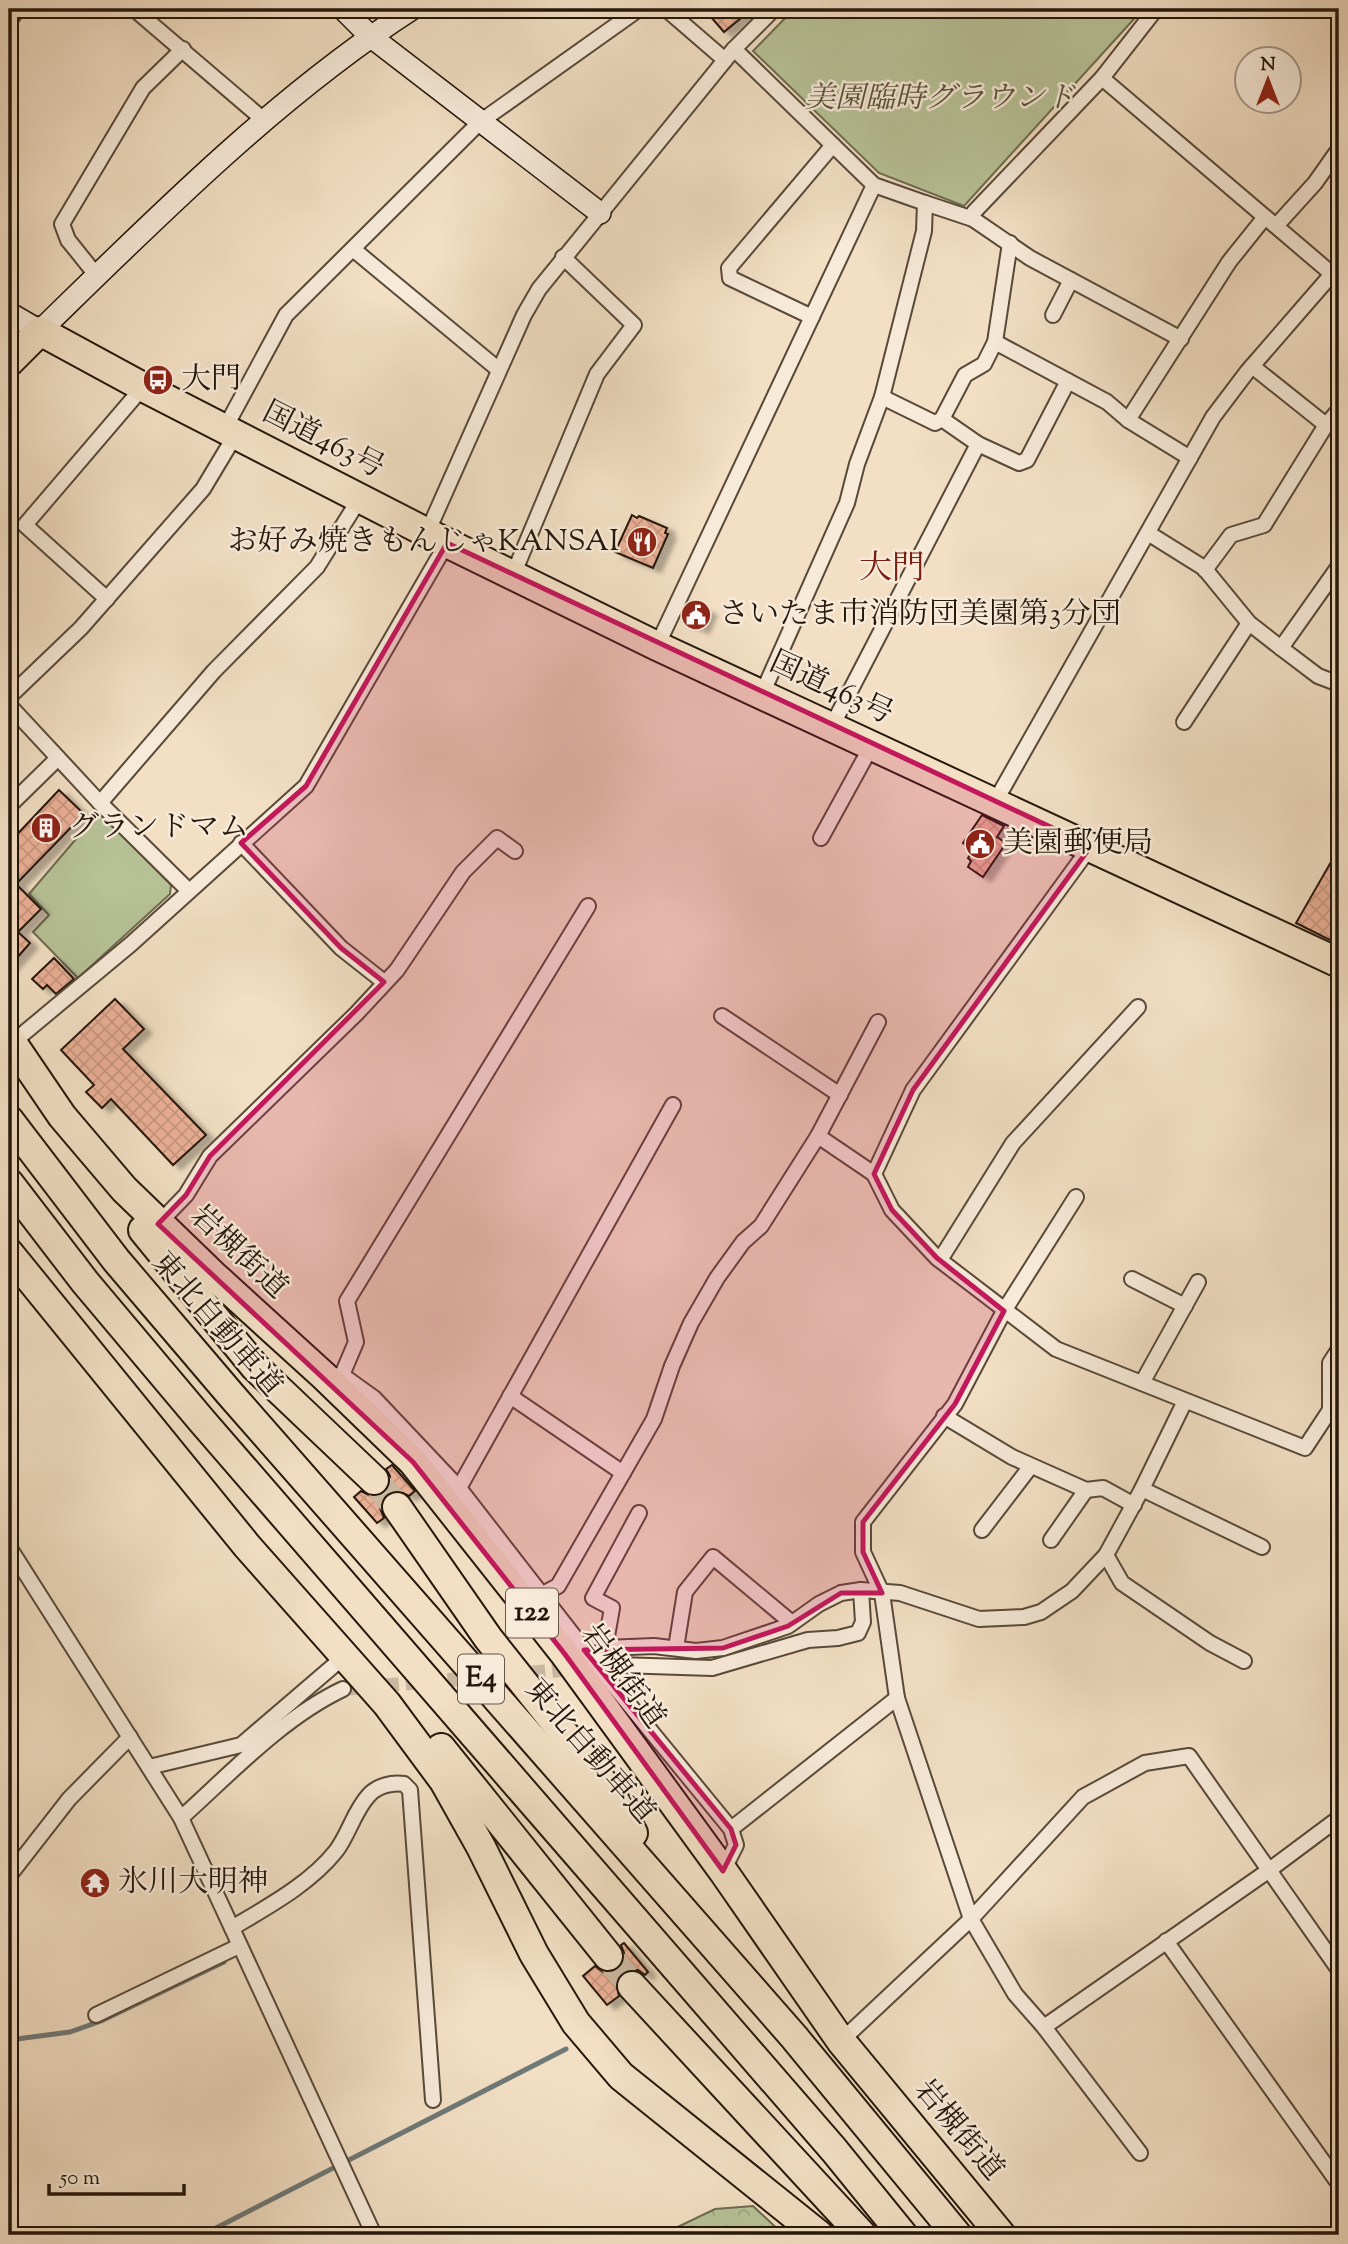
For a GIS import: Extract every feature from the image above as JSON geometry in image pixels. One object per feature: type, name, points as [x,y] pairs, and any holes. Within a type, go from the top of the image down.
[{"type":"highway","name":"国道463号","points":[[40,331],[437,538],[657,646],[1339,963]]},
{"type":"highway","points":[[9,362],[40,331]]},
{"type":"highway","name":"岩槻街道","points":[[10,1041],[62,1116],[124,1189],[158,1224],[333,1375],[413,1462],[564,1653],[723,1871],[841,2041],[1001,2235]]},
{"type":"highway","name":"東北自動車道","points":[[9,1120],[116,1260],[794,2037],[957,2235]]},
{"type":"highway","name":"E4","points":[[9,1183],[85,1282],[193,1410],[834,2150],[903,2235]]},
{"type":"highway","points":[[124,1189],[144,1231],[255,1367],[374,1480]]},
{"type":"highway","points":[[9,1253],[247,1546],[387,1704],[444,1781],[481,1847],[534,1954],[576,2023],[621,2076],[819,2235]]},
{"type":"highway","points":[[397,1507],[488,1638],[608,1789],[664,1888]]},
{"type":"highway","points":[[387,1704],[421,1722],[608,1956]]},
{"type":"highway","points":[[632,1986],[862,2235]]},
{"type":"street","points":[[9,21],[18,9]]},
{"type":"street","points":[[134,9],[265,121]]},
{"type":"street","points":[[342,9],[370,36],[600,213]]},
{"type":"street","points":[[9,313],[40,331],[265,121],[370,36],[412,9]]},
{"type":"street","points":[[9,697],[81,628],[203,489],[286,315],[480,122],[639,9]]},
{"type":"street","points":[[666,9],[729,55],[833,145],[874,185],[973,219],[1030,258],[1181,338]]},
{"type":"street","points":[[10,1041],[131,944],[306,786],[437,538],[499,370],[534,298],[563,257],[729,55],[774,9]]},
{"type":"street","points":[[973,219],[974,212],[1102,78],[1156,9]]},
{"type":"street","points":[[97,276],[68,240],[62,224],[143,88],[183,49]]},
{"type":"street","points":[[995,802],[1213,417],[1252,366],[1335,270],[1270,222],[1102,78]]},
{"type":"street","points":[[812,317],[730,278],[729,268],[833,145]]},
{"type":"street","points":[[1128,420],[1229,262],[1315,183],[1339,149]]},
{"type":"street","points":[[657,646],[874,185]]},
{"type":"street","points":[[762,694],[838,525],[882,397],[924,231],[925,203]]},
{"type":"street","points":[[882,397],[935,423],[942,419],[965,375],[984,364],[995,341],[1010,243]]},
{"type":"street","points":[[353,248],[499,370]]},
{"type":"street","points":[[513,575],[597,374],[634,325],[563,257]]},
{"type":"street","points":[[1053,315],[1071,280]]},
{"type":"street","points":[[995,341],[1107,402],[1128,420],[1190,458]]},
{"type":"street","points":[[1252,366],[1326,425]]},
{"type":"street","points":[[942,419],[978,444],[1019,463],[1027,460],[1068,381]]},
{"type":"street","points":[[107,599],[25,525],[143,387]]},
{"type":"street","points":[[1205,570],[1231,536],[1264,525],[1326,425],[1339,410]]},
{"type":"street","points":[[832,726],[978,444]]},
{"type":"street","points":[[100,803],[214,671],[317,567],[360,498]]},
{"type":"street","points":[[1148,533],[1205,570],[1249,623],[1318,676],[1339,684]]},
{"type":"street","points":[[1281,648],[1339,566]]},
{"type":"street","points":[[1184,722],[1249,623]]},
{"type":"street","points":[[9,705],[100,803],[189,891]]},
{"type":"street","points":[[821,838],[872,745]]},
{"type":"street","points":[[9,806],[58,758]]},
{"type":"street","points":[[158,1224],[186,1195],[210,1156],[357,1013],[397,970],[463,872],[497,838],[515,851]]},
{"type":"street","points":[[241,844],[341,948],[384,982]]},
{"type":"street","points":[[874,1174],[913,1090],[1091,846]]},
{"type":"street","points":[[588,906],[347,1301],[356,1342],[333,1375],[374,1398],[459,1488],[591,1658],[731,1829],[736,1845],[723,1871]]},
{"type":"street","points":[[940,1261],[1013,1143],[1138,1007]]},
{"type":"street","points":[[722,1016],[840,1095]]},
{"type":"street","points":[[541,1595],[558,1586],[654,1419],[672,1366],[691,1324],[717,1278],[743,1242],[761,1226],[818,1136],[878,1022]]},
{"type":"street","points":[[459,1488],[673,1105]]},
{"type":"street","points":[[818,1136],[874,1174],[892,1210],[940,1261],[1056,1349],[1305,1448],[1330,1410],[1330,1363],[1339,1349]]},
{"type":"street","points":[[1076,1197],[1004,1311],[955,1404],[863,1522],[863,1552],[882,1593],[897,1698],[971,1919],[1015,1994],[1140,2152]]},
{"type":"street","points":[[1132,1279],[1185,1306]]},
{"type":"street","points":[[1142,1383],[1198,1282]]},
{"type":"street","points":[[510,1396],[623,1473]]},
{"type":"street","points":[[591,1658],[605,1648],[653,1646],[696,1651],[723,1648],[792,1623],[841,1593],[861,1590],[900,1593],[979,1619],[1024,1617],[1041,1612],[1064,1597],[1106,1555],[1185,1401]]},
{"type":"street","points":[[944,1416],[1031,1466],[1086,1490],[1104,1488],[1134,1505]]},
{"type":"street","points":[[982,1530],[1031,1466]]},
{"type":"street","points":[[1142,1489],[1262,1548]]},
{"type":"street","points":[[1051,1540],[1086,1490]]},
{"type":"street","points":[[605,1648],[612,1608],[593,1598],[639,1513]]},
{"type":"street","points":[[9,1547],[181,1818],[374,2235]]},
{"type":"street","points":[[1106,1555],[1122,1583],[1210,1643],[1244,1661]]},
{"type":"street","points":[[676,1648],[685,1591],[713,1557],[792,1623]]},
{"type":"street","points":[[619,1665],[712,1668],[808,1640],[838,1638],[858,1633],[863,1622],[861,1590]]},
{"type":"street","points":[[149,1767],[241,1745],[346,1655]]},
{"type":"street","points":[[181,1818],[273,1735],[327,1697],[343,1689]]},
{"type":"street","points":[[731,1829],[897,1698]]},
{"type":"street","points":[[9,1876],[69,1799],[130,1737]]},
{"type":"street","points":[[841,2041],[971,1919],[1083,1797],[1145,1763],[1189,1756],[1339,1970]]},
{"type":"street","points":[[232,1928],[298,1885],[335,1852],[370,1793],[386,1785],[404,1784],[410,1790],[433,2100]]},
{"type":"street","points":[[1044,2028],[1339,1818]]},
{"type":"street","points":[[1166,1941],[1339,2184]]},
{"type":"street","points":[[96,2015],[239,1946]]},
{"type":"highlighted area","points":[[447,543],[1091,846],[913,1090],[874,1174],[892,1210],[937,1258],[1004,1311],[955,1404],[863,1522],[863,1552],[882,1593],[841,1593],[788,1626],[723,1648],[584,1650],[731,1829],[736,1845],[723,1871],[564,1653],[413,1462],[158,1224],[186,1195],[210,1156],[384,982],[341,948],[241,843],[306,786]]},
{"type":"green space","name":"美園臨時グラウンド","points":[[794,9],[1143,9],[964,206],[879,173],[753,51]]},
{"type":"green space","points":[[99,812],[171,885],[170,894],[78,978],[33,932],[49,915],[29,894]]},
{"type":"green space","points":[[753,2206],[784,2235],[661,2235],[715,2209]]},
{"type":"building","points":[[704,9],[752,9],[724,32]]},
{"type":"building","points":[[632,515],[667,528],[665,533],[668,534],[653,568],[615,552]]},
{"type":"building","points":[[691,603],[709,611],[701,629],[683,621]]},
{"type":"building","name":"グランドマム","points":[[59,790],[84,814],[16,884],[41,909],[18,932],[30,943],[9,967],[9,843]]},
{"type":"building","points":[[982,815],[1004,826],[997,837],[1006,843],[983,877],[968,867],[971,861],[968,858],[973,850],[963,843]]},
{"type":"building","points":[[1339,848],[1339,932],[1334,942],[1296,923]]},
{"type":"building","points":[[54,958],[74,979],[56,994],[47,985],[43,989],[32,979]]},
{"type":"building","points":[[115,999],[144,1029],[123,1049],[206,1135],[173,1165],[111,1099],[102,1108],[86,1092],[94,1085],[61,1050]]},
{"type":"building","points":[[392,1465],[415,1491],[409,1496],[396,1490],[387,1494],[380,1508],[384,1518],[377,1523],[354,1497],[361,1491],[371,1496],[386,1492],[390,1476],[386,1469]]},
{"type":"building","points":[[624,1943],[648,1972],[645,1975],[638,1970],[621,1973],[616,1982],[619,1996],[607,2005],[583,1976],[595,1966],[603,1972],[618,1969],[624,1961],[621,1945]]},
{"type":"waterway","points":[[9,2040],[70,2032],[101,2021],[224,1962]]},
{"type":"waterway","points":[[213,2235],[214,2229],[566,2049]]},
{"type":"tunnel","points":[[374,1480],[397,1507]]},
{"type":"tunnel","points":[[343,1689],[619,1665]]},
{"type":"tunnel","points":[[608,1956],[632,1986]]},
{"type":"place","name":"大門","points":[[158,380]]},
{"type":"place","name":"お好み焼きもんじゃKANSAI","points":[[642,542]]},
{"type":"place","name":"さいたま市消防団美園第3分団","points":[[696,615]]},
{"type":"place","name":"グランドマム","points":[[46,828]]},
{"type":"place","name":"美園郵便局","points":[[980,844]]},
{"type":"place","name":"氷川大明神","points":[[95,1883]]},
{"type":"district","name":"大門","points":[[892,570]]}]
